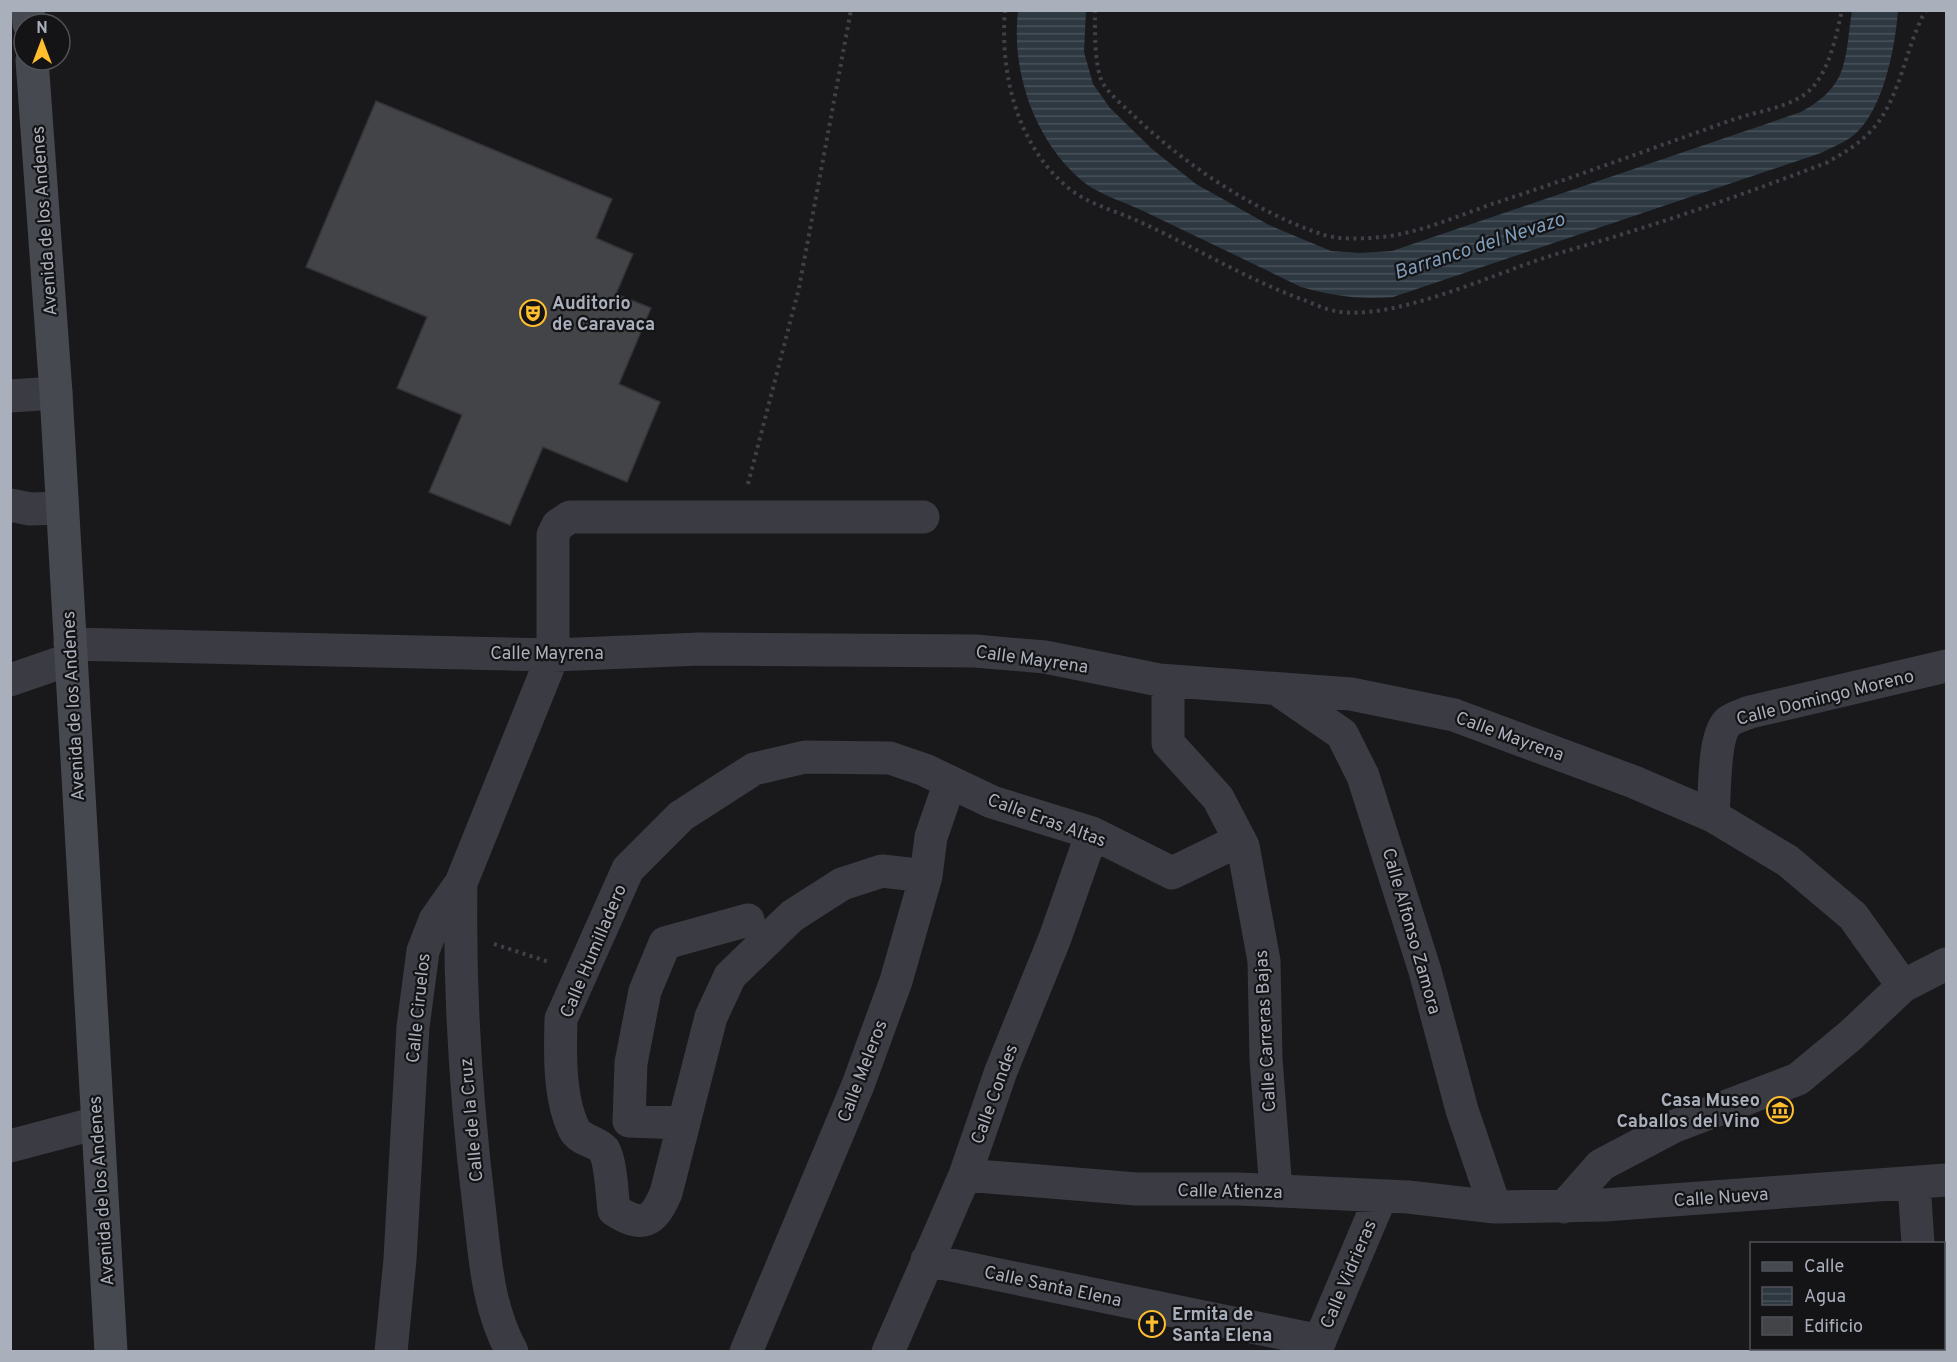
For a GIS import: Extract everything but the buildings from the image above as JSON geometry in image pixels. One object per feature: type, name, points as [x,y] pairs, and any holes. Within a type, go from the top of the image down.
[{"type":"main road","name":"Avenida de los Andenes","points":[[33,72],[56,393],[111,1352]]},
{"type":"street","points":[[10,396],[56,393]]},
{"type":"street","points":[[10,505],[30,509],[63,508]]},
{"type":"street","points":[[553,655],[553,535],[558,525],[570,517],[923,517]]},
{"type":"street","name":"Calle Mayrena","points":[[70,651],[553,655],[699,649],[975,651],[1045,657],[1168,681],[1351,694],[1454,715],[1634,782],[1713,816],[1788,861],[1853,916],[1903,986]]},
{"type":"street","points":[[10,680],[70,651]]},
{"type":"street","name":"Calle Ciruelos","points":[[391,1352],[400,1259],[413,1027],[423,951],[445,935],[461,883],[553,655]]},
{"type":"street","name":"Calle Domingo Moreno","points":[[1713,816],[1719,740],[1724,727],[1730,720],[1761,710],[1947,666]]},
{"type":"street","name":"Calle Carreras Bajas","points":[[1168,681],[1168,743],[1218,798],[1243,846],[1264,961],[1266,1059],[1275,1191]]},
{"type":"street","name":"Calle Alfonso Zamora","points":[[1276,689],[1342,734],[1363,776],[1422,961],[1462,1110],[1495,1207]]},
{"type":"street","name":"Calle Humilladero","points":[[926,876],[882,871],[843,885],[792,916],[730,976],[711,1017],[666,1193],[658,1212],[648,1220],[638,1222],[614,1209],[606,1155],[603,1149],[575,1132],[569,1115],[563,1078],[561,1019],[628,869],[681,816],[754,769],[805,757],[890,758],[950,782]]},
{"type":"street","name":"Calle Eras Altas","points":[[950,782],[992,802],[1092,833],[1172,873],[1240,840]]},
{"type":"street","name":"Calle Meleros","points":[[746,1352],[858,1085],[896,981],[926,876],[931,837],[950,782]]},
{"type":"street","name":"Calle Condes","points":[[888,1352],[965,1176],[1001,1071],[1055,938],[1092,833]]},
{"type":"street","points":[[684,1123],[629,1121],[631,1063],[645,990],[665,943],[748,920]]},
{"type":"street","name":"Calle de la Cruz","points":[[445,935],[489,1296],[512,1352]]},
{"type":"street","points":[[1564,1207],[1601,1165],[1675,1126],[1798,1079],[1851,1035],[1903,986],[1947,964]]},
{"type":"street","points":[[10,1146],[97,1123]]},
{"type":"street","name":"Calle Atienza","points":[[965,1176],[1136,1189],[1275,1191],[1381,1196],[1495,1207]]},
{"type":"street","name":"Calle Nueva","points":[[1495,1207],[1564,1207],[1947,1180]]},
{"type":"street","points":[[1914,1183],[1918,1242]]},
{"type":"street","name":"Calle Vidrieras","points":[[1317,1346],[1381,1196]]},
{"type":"street","name":"Calle Santa Elena","points":[[927,1260],[1317,1346]]},
{"type":"path","points":[[740,516],[799,288],[851,10]]},
{"type":"path","points":[[1005,10],[1003,38],[1007,79],[1017,113],[1039,156],[1066,187],[1145,224],[1218,263],[1282,292],[1335,311],[1358,312],[1386,308],[1440,294],[1550,256],[1637,230],[1826,163],[1857,143],[1883,115],[1893,94],[1913,34],[1926,10]]},
{"type":"path","points":[[1095,10],[1096,51],[1102,83],[1153,134],[1200,169],[1269,210],[1322,234],[1370,238],[1433,225],[1673,143],[1734,119],[1776,108],[1810,90],[1824,68],[1835,41],[1842,10]]},
{"type":"path","points":[[445,935],[494,944],[581,973]]},
{"type":"water","name":"Barranco del Nevazo","points":[[1018,11],[1086,11],[1084,52],[1093,84],[1110,108],[1152,149],[1196,184],[1269,225],[1331,251],[1360,253],[1392,251],[1801,112],[1829,92],[1837,81],[1845,58],[1852,11],[1898,11],[1894,43],[1879,97],[1871,114],[1861,127],[1843,142],[1821,153],[1393,297],[1358,298],[1301,287],[1101,193],[1080,179],[1050,144],[1029,102],[1018,57]]},
{"type":"place","name":"Auditorio de Caravaca","points":[[533,313]]},
{"type":"place","name":"Casa Museo Caballos del Vino","points":[[1780,1110]]},
{"type":"place","name":"Ermita de Santa Elena","points":[[1152,1324]]}]
